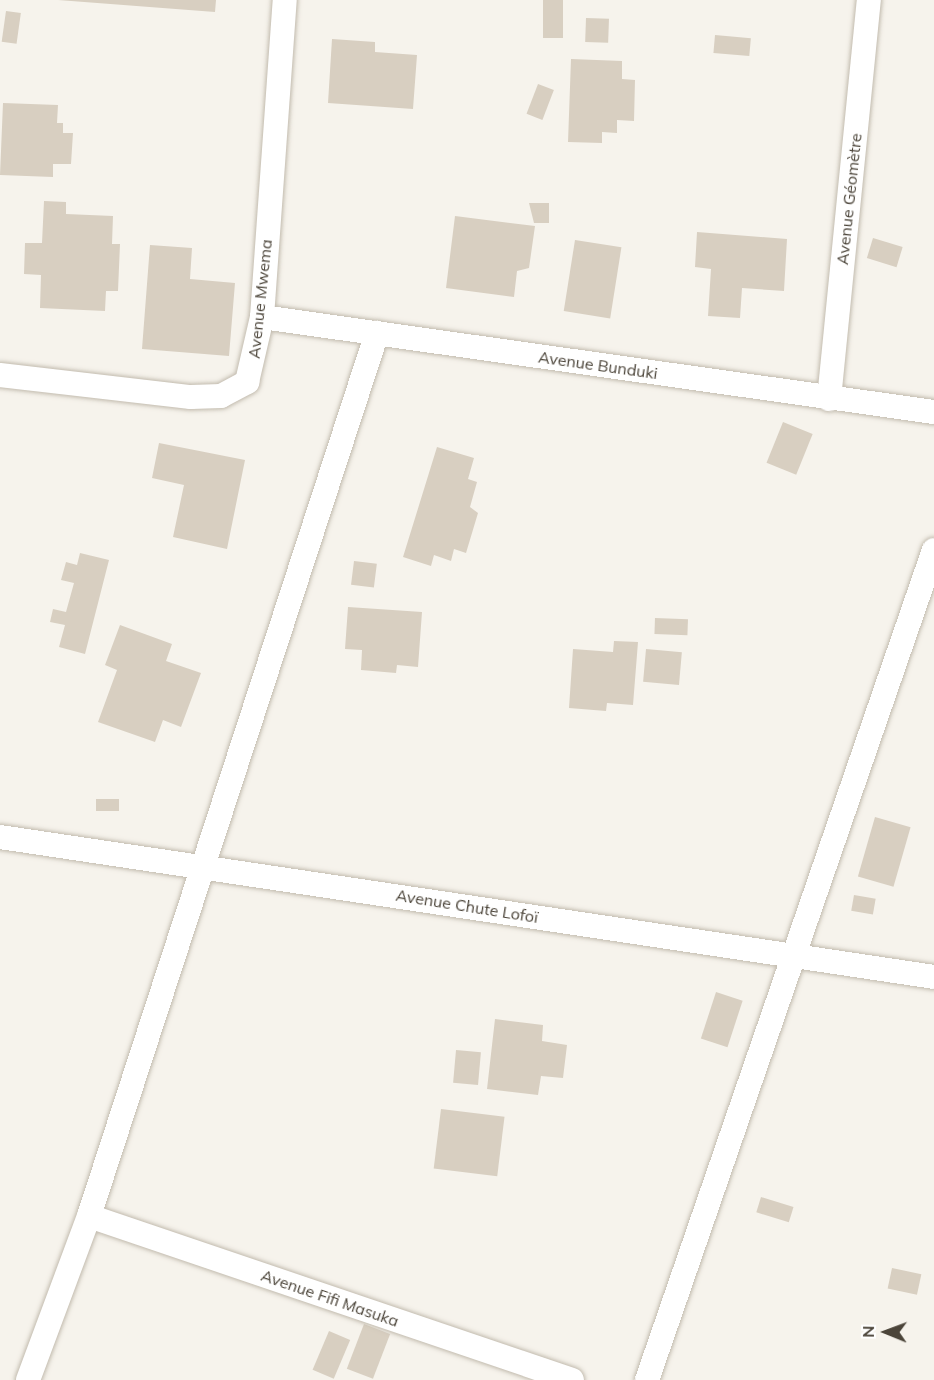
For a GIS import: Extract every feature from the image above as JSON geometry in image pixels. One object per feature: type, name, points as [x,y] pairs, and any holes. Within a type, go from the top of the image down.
[{"type":"street","name":"Avenue Mwema","points":[[0,375],[222,396],[247,382],[253,369],[262,316],[285,0]]},
{"type":"street","name":"Avenue Géomètre","points":[[829,399],[869,0]]},
{"type":"street","name":"Avenue Bunduki","points":[[262,316],[829,399],[934,412]]},
{"type":"street","points":[[28,1380],[89,1216],[377,333]]},
{"type":"street","points":[[647,1380],[796,959],[934,550]]},
{"type":"street","name":"Avenue Chute Lofoï","points":[[0,837],[203,864],[796,959],[934,977]]},
{"type":"street","name":"Avenue Fifi Masuka","points":[[89,1216],[572,1380]]},
{"type":"building","points":[[58,0],[216,0],[215,12]]},
{"type":"building","points":[[543,0],[563,0],[563,38],[543,38]]},
{"type":"building","points":[[6,11],[21,13],[17,44],[2,42]]},
{"type":"building","points":[[586,18],[609,19],[608,43],[585,42]]},
{"type":"building","points":[[715,35],[751,38],[749,56],[713,53]]},
{"type":"building","points":[[332,39],[375,42],[375,52],[417,55],[413,109],[328,103]]},
{"type":"building","points":[[571,59],[622,61],[622,79],[635,80],[634,121],[617,120],[617,133],[602,132],[602,143],[568,142]]},
{"type":"building","points":[[538,84],[554,90],[542,120],[527,114]]},
{"type":"building","points":[[3,103],[58,105],[57,123],[63,123],[63,133],[73,133],[71,164],[53,164],[53,177],[0,175]]},
{"type":"building","points":[[44,201],[66,202],[66,214],[113,216],[112,244],[120,244],[118,291],[106,291],[105,311],[40,308],[41,275],[24,274],[25,243],[42,243]]},
{"type":"building","points":[[529,203],[549,203],[549,223],[534,223]]},
{"type":"building","points":[[455,216],[535,226],[529,268],[517,271],[514,297],[446,288]]},
{"type":"building","points":[[697,232],[787,239],[784,291],[742,288],[740,318],[708,316],[711,269],[695,267]]},
{"type":"building","points":[[873,238],[903,247],[897,267],[867,258]]},
{"type":"building","points":[[575,240],[621,247],[610,318],[564,311]]},
{"type":"building","points":[[150,245],[192,248],[190,279],[235,283],[229,356],[142,349]]},
{"type":"building","points":[[783,422],[813,434],[796,475],[767,463]]},
{"type":"building","points":[[159,443],[245,460],[227,549],[173,537],[184,485],[152,478]]},
{"type":"building","points":[[437,447],[474,458],[468,479],[477,482],[470,507],[478,513],[466,553],[454,549],[451,561],[434,555],[431,566],[403,557]]},
{"type":"building","points":[[80,553],[109,560],[85,654],[59,647],[65,625],[50,622],[53,609],[66,612],[74,583],[61,580],[66,562],[77,565]]},
{"type":"building","points":[[354,561],[377,564],[374,588],[351,585]]},
{"type":"building","points":[[348,607],[422,612],[418,667],[397,665],[396,673],[361,670],[362,650],[345,649]]},
{"type":"building","points":[[655,618],[688,619],[687,635],[654,634]]},
{"type":"building","points":[[120,625],[172,644],[166,661],[201,673],[181,727],[163,720],[155,742],[98,722],[117,670],[105,665]]},
{"type":"building","points":[[614,641],[638,642],[633,705],[607,703],[606,711],[569,708],[573,649],[613,652]]},
{"type":"building","points":[[646,649],[682,652],[679,685],[643,682]]},
{"type":"building","points":[[96,799],[119,799],[119,811],[96,811]]},
{"type":"building","points":[[875,817],[911,827],[893,887],[858,877]]},
{"type":"building","points":[[854,895],[876,899],[873,915],[851,911]]},
{"type":"building","points":[[716,992],[743,1001],[727,1047],[701,1039]]},
{"type":"building","points":[[495,1019],[543,1025],[542,1041],[567,1045],[563,1078],[541,1076],[538,1095],[487,1089]]},
{"type":"building","points":[[456,1050],[481,1052],[478,1085],[453,1083]]},
{"type":"building","points":[[441,1109],[505,1117],[497,1176],[434,1169]]},
{"type":"building","points":[[761,1197],[794,1207],[789,1222],[756,1212]]},
{"type":"building","points":[[892,1268],[921,1274],[917,1295],[888,1289]]},
{"type":"building","points":[[364,1324],[390,1334],[373,1379],[347,1369]]},
{"type":"building","points":[[329,1331],[350,1340],[334,1379],[313,1370]]}]
